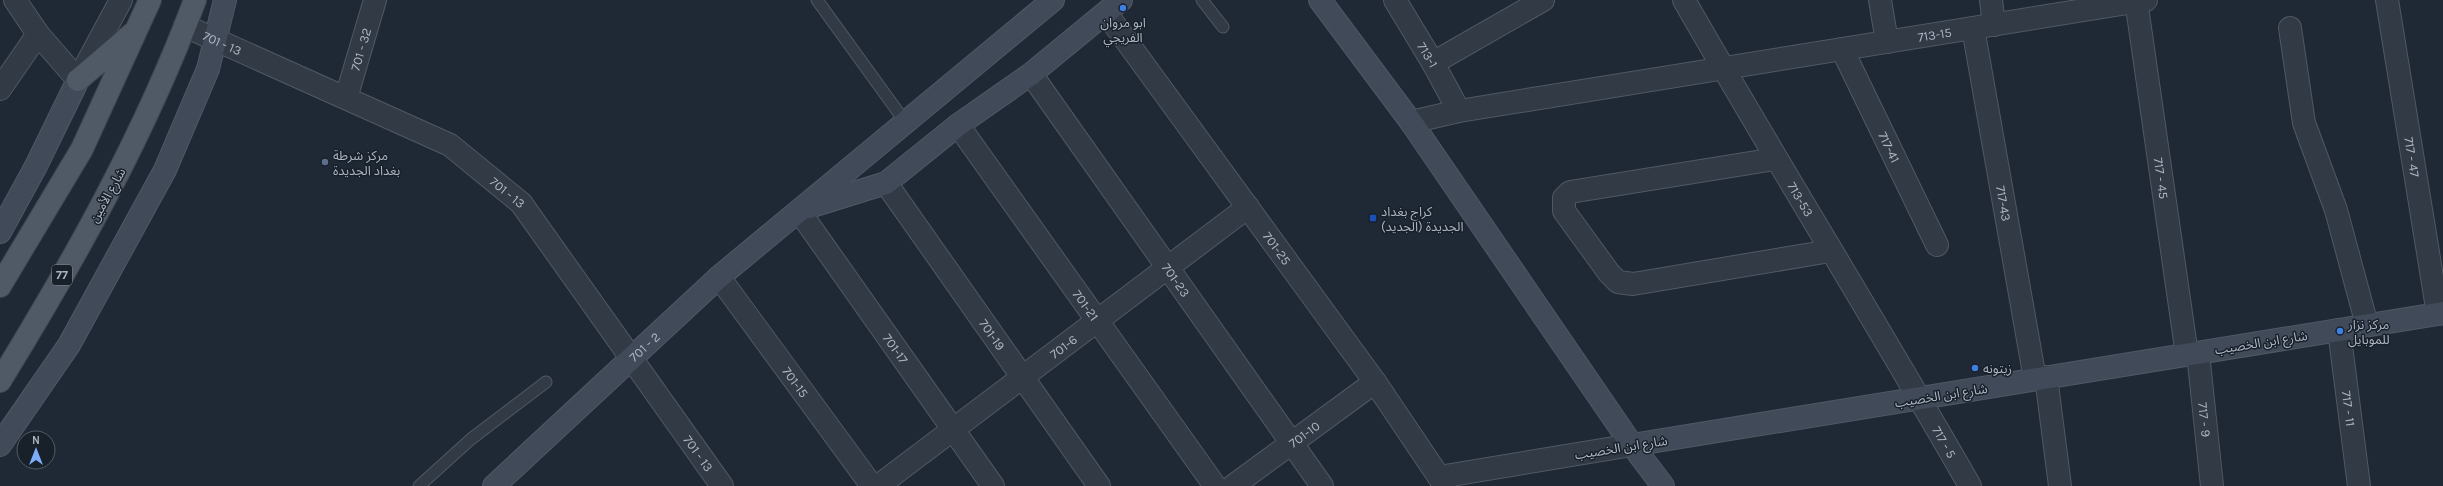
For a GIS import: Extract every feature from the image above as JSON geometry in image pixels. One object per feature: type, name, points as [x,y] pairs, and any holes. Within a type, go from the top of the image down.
[{"type":"main road","points":[[0,286],[82,149],[139,28],[150,0]]},
{"type":"main road","name":"شارع الأمين","points":[[0,381],[34,325],[122,168],[195,0]]},
{"type":"main road","points":[[78,80],[139,28]]},
{"type":"street","points":[[15,0],[38,34],[78,80]]},
{"type":"street","points":[[0,232],[36,166],[78,80],[121,0]]},
{"type":"street","points":[[0,446],[69,345],[165,170],[208,69],[214,39],[225,0]]},
{"type":"street","name":"701 - 32","points":[[346,98],[375,0]]},
{"type":"street","name":"701 - 2","points":[[494,486],[719,277],[1053,0]]},
{"type":"street","points":[[1320,0],[1411,122],[1632,445],[1663,486]]},
{"type":"street","name":"713-1","points":[[1395,0],[1433,63],[1458,111]]},
{"type":"street","points":[[1433,63],[1543,0]]},
{"type":"street","name":"713-53","points":[[1684,0],[1775,159],[1920,398]]},
{"type":"street","points":[[1880,0],[1887,42]]},
{"type":"street","name":"717-43","points":[[1991,0],[1984,26],[2060,486]]},
{"type":"street","name":"717 - 47","points":[[2387,0],[2440,313]]},
{"type":"street","name":"713-15","points":[[1411,122],[1458,111],[2140,1]]},
{"type":"street","name":"717 - 45","points":[[2140,1],[2192,354]]},
{"type":"street","points":[[799,211],[886,183],[958,125],[1030,74],[1108,4]]},
{"type":"street","name":"701-25","points":[[1108,4],[1248,207],[1375,382],[1442,481]]},
{"type":"street","name":"701 - 13","points":[[185,26],[450,145],[521,203],[630,360],[722,486]]},
{"type":"street","points":[[2290,28],[2304,123],[2336,210],[2367,325]]},
{"type":"street","points":[[0,89],[38,34]]},
{"type":"street","name":"717-41","points":[[1842,49],[1937,245]]},
{"type":"street","name":"701-23","points":[[1030,74],[1322,486]]},
{"type":"street","name":"701-21","points":[[958,125],[1214,486]]},
{"type":"street","points":[[1775,159],[1570,192],[1564,198],[1564,211],[1609,273],[1618,282],[1633,284],[1830,251]]},
{"type":"street","name":"701-19","points":[[886,183],[1099,486]]},
{"type":"street","name":"701-6","points":[[878,486],[1248,207]]},
{"type":"street","name":"701-17","points":[[799,211],[952,430],[993,486]]},
{"type":"street","name":"701-15","points":[[719,277],[872,486]]},
{"type":"street","name":"شارع ابن الخصيب","points":[[1442,481],[1632,445],[2440,313]]},
{"type":"street","name":"717 - 11","points":[[2339,330],[2359,486]]},
{"type":"street","name":"717 - 9","points":[[2192,354],[2212,486]]},
{"type":"street","name":"701-10","points":[[1233,486],[1375,382]]},
{"type":"street","name":"717 - 5","points":[[1920,398],[1970,486]]},
{"type":"lane","points":[[817,0],[906,123]]},
{"type":"lane","points":[[1202,0],[1223,27]]},
{"type":"lane","points":[[419,486],[471,439],[546,382]]},
{"type":"place","name":"ابو مروان الفريجي","points":[[1123,8]]},
{"type":"place","name":"مركز شرطة بغداد الجديدة","points":[[325,162]]},
{"type":"place","name":"كراج بغداد الجديدة (الجديد)","points":[[1373,218]]},
{"type":"place","name":"مركز نزار للموبايل","points":[[2340,331]]},
{"type":"place","name":"زيتونه","points":[[1975,368]]}]
